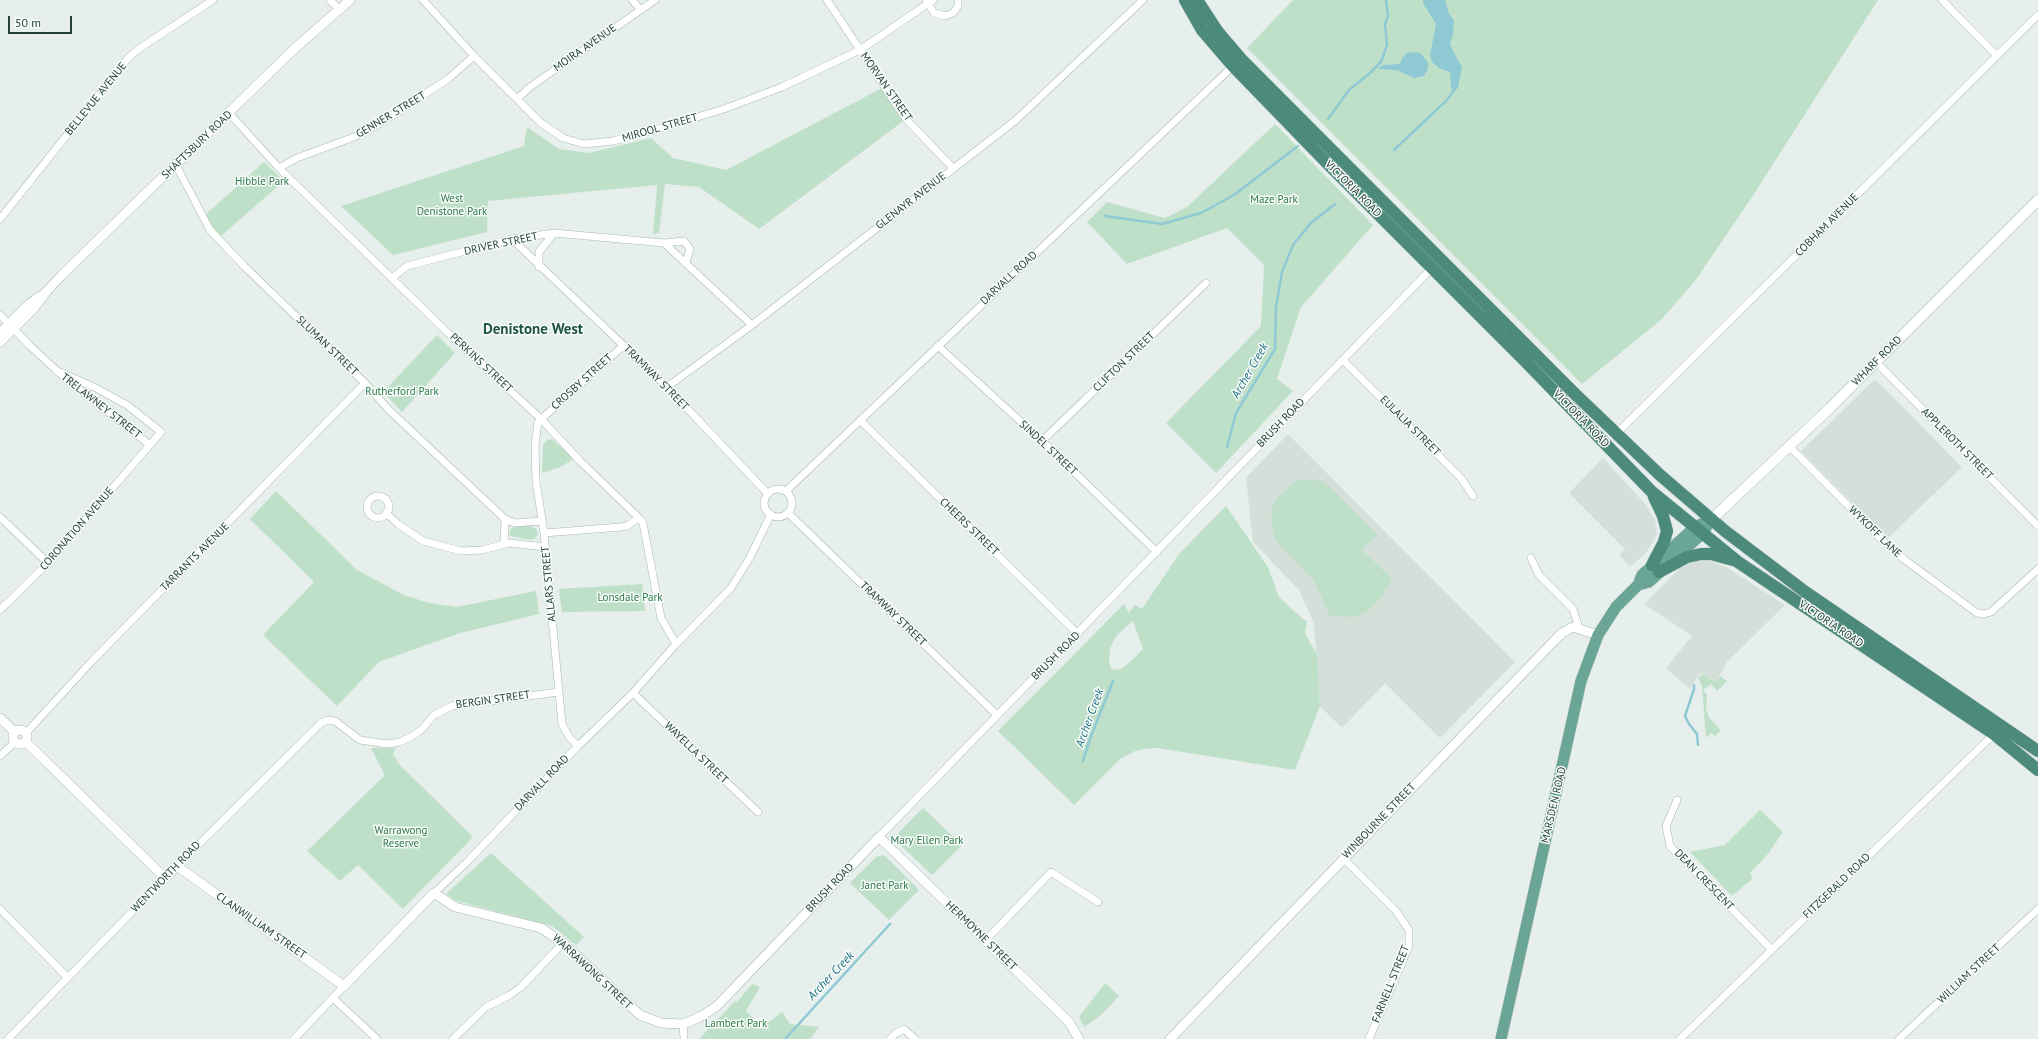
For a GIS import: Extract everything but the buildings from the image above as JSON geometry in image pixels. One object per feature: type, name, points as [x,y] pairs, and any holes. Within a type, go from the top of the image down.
[{"type":"highway","name":"VICTORIA ROAD","points":[[1185,0],[1202,30],[1233,66],[1652,492],[1738,562],[2035,763]]},
{"type":"highway","name":"VICTORIA ROAD","points":[[1197,0],[1218,32],[1241,59],[1616,434],[1712,519],[1804,591],[2038,751]]},
{"type":"highway","points":[[1652,492],[1664,516],[1667,531],[1656,569]]},
{"type":"highway","points":[[1656,569],[1687,557],[1701,554],[1712,554],[1738,562]]},
{"type":"highway","points":[[2017,737],[2035,763]]},
{"type":"main road","name":"WHARF ROAD","points":[[1712,519],[1876,362],[2038,200]]},
{"type":"main road","name":"MARSDEN ROAD","points":[[1501,1039],[1581,681],[1598,635],[1616,607],[1638,585],[1649,582],[1656,569],[1712,519]]},
{"type":"street","name":"BELLEVUE AVENUE","points":[[0,219],[129,57],[140,48],[213,0]]},
{"type":"street","points":[[330,0],[340,10]]},
{"type":"street","name":"SHAFTSBURY ROAD","points":[[0,333],[12,326],[34,308],[46,292],[293,50],[350,0]]},
{"type":"street","name":"MIROOL STREET","points":[[423,0],[474,56],[541,123],[563,138],[584,144],[613,141],[724,109],[782,87],[860,50],[929,1],[934,13],[945,16],[953,14],[958,6],[958,0]]},
{"type":"street","points":[[632,0],[641,10]]},
{"type":"street","name":"MOIRA AVENUE","points":[[517,99],[530,87],[655,0]]},
{"type":"street","name":"MORVAN STREET","points":[[827,0],[906,119],[953,168]]},
{"type":"street","name":"GLENAYR AVENUE","points":[[667,387],[752,325],[1016,120],[1143,0]]},
{"type":"street","points":[[1942,0],[1998,56]]},
{"type":"street","name":"COBHAM AVENUE","points":[[1616,434],[2038,15]]},
{"type":"street","name":"GENNER STREET","points":[[279,168],[297,158],[354,137],[379,124],[448,79],[474,56]]},
{"type":"street","name":"DARVALL ROAD","points":[[786,491],[1233,66]]},
{"type":"street","name":"PERKINS STREET","points":[[229,113],[279,168],[392,278],[541,419],[580,461],[639,518],[643,523],[661,618],[676,644]]},
{"type":"street","name":"SLUMAN STREET","points":[[176,165],[210,230],[244,266],[365,383],[389,410],[505,519]]},
{"type":"street","points":[[539,267],[539,252],[554,233]]},
{"type":"street","name":"DRIVER STREET","points":[[392,278],[407,266],[512,239],[554,233],[664,243],[680,241],[687,243],[690,253],[686,262]]},
{"type":"street","name":"TRAMWAY STREET","points":[[512,239],[539,267],[667,387],[768,494]]},
{"type":"street","points":[[664,243],[752,325]]},
{"type":"street","name":"BRUSH ROAD","points":[[683,1024],[700,1018],[716,1006],[997,714],[1078,634],[1432,268]]},
{"type":"street","name":"CLIFTON STREET","points":[[1042,441],[1206,283]]},
{"type":"street","name":"TRELAWNEY STREET","points":[[0,314],[28,345],[57,371],[150,445],[161,432],[127,405],[94,387],[57,371]]},
{"type":"street","name":"SHAFTSBURY ROAD","points":[[0,342],[12,326]]},
{"type":"street","name":"CROSBY STREET","points":[[541,419],[623,346]]},
{"type":"street","name":"SINDEL STREET","points":[[938,346],[1042,441],[1156,552]]},
{"type":"street","name":"EULALIA STREET","points":[[1343,360],[1461,478],[1473,496]]},
{"type":"street","name":"APPLEROTH STREET","points":[[1876,362],[2038,526]]},
{"type":"street","name":"TARRANTS AVENUE","points":[[26,732],[92,661],[365,383]]},
{"type":"street","name":"ALLARS STREET","points":[[541,419],[538,422],[535,445],[536,481],[544,533],[558,692],[562,724],[569,736],[578,746]]},
{"type":"street","name":"CHEERS STREET","points":[[861,421],[1078,634]]},
{"type":"street","name":"CORONATION AVENUE","points":[[0,610],[48,563],[150,445]]},
{"type":"street","name":"WYKOFF LANE","points":[[1789,446],[1889,547],[1977,612],[1984,614],[1991,612],[2038,569]]},
{"type":"street","points":[[774,489],[786,491],[792,501],[788,513],[780,516],[771,514],[767,511],[764,503],[768,494],[774,489]]},
{"type":"street","points":[[386,513],[416,537],[431,544],[461,551],[482,550],[509,543],[545,547]]},
{"type":"street","name":"TRAMWAY STREET","points":[[788,513],[997,714]]},
{"type":"street","name":"DARVALL ROAD","points":[[294,1039],[578,746],[633,693],[676,644],[731,588],[749,559],[771,514]]},
{"type":"street","points":[[0,517],[48,563]]},
{"type":"street","points":[[544,533],[621,527],[627,526],[639,518]]},
{"type":"street","points":[[504,544],[505,519],[515,523],[542,521]]},
{"type":"street","points":[[1530,558],[1539,575],[1573,609],[1578,628],[1598,635]]},
{"type":"street","name":"WINBOURNE STREET","points":[[1170,1039],[1554,641],[1571,628],[1578,628]]},
{"type":"street","name":"BERGIN STREET","points":[[327,720],[335,722],[360,740],[388,744],[400,742],[412,736],[421,730],[434,715],[452,706],[558,692]]},
{"type":"street","name":"WAYELLA STREET","points":[[633,693],[758,812]]},
{"type":"street","points":[[0,718],[16,732]]},
{"type":"street","name":"WENTWORTH ROAD","points":[[8,1039],[165,878],[315,728],[327,720]]},
{"type":"street","points":[[15,742],[13,737],[16,732],[22,730],[26,732],[28,738],[26,742]]},
{"type":"street","name":"FITZGERALD ROAD","points":[[1680,1039],[1994,734]]},
{"type":"street","points":[[15,742],[20,744],[26,742]]},
{"type":"street","points":[[0,756],[15,742]]},
{"type":"street","points":[[26,742],[165,878]]},
{"type":"street","points":[[2035,763],[2038,778]]},
{"type":"street","name":"DEAN CRESCENT","points":[[1677,800],[1666,826],[1670,846],[1772,950]]},
{"type":"street","name":"HERMOYNE STREET","points":[[879,838],[1069,1022],[1079,1039]]},
{"type":"street","name":"FARNELL STREET","points":[[1343,858],[1396,911],[1409,930],[1409,945],[1369,1039]]},
{"type":"street","name":"CLANWILLIAM STREET","points":[[177,866],[344,986]]},
{"type":"street","points":[[986,940],[1051,872],[1098,902]]},
{"type":"street","name":"WARRAWONG STREET","points":[[434,893],[455,907],[541,928],[563,943],[640,1015],[669,1024],[683,1024]]},
{"type":"street","points":[[0,909],[68,978]]},
{"type":"street","name":"WILLIAM STREET","points":[[1899,1039],[2038,909]]},
{"type":"street","points":[[453,1039],[486,1007],[510,995],[521,987],[563,943]]},
{"type":"street","points":[[333,998],[377,1039]]},
{"type":"street","points":[[683,1024],[684,1039]]},
{"type":"street","points":[[890,1039],[896,1033],[904,1029],[915,1039]]},
{"type":"shaded area","points":[[1875,379],[1962,467],[1888,538],[1801,451]]},
{"type":"shaded area","points":[[1288,434],[1515,662],[1440,738],[1385,683],[1342,728],[1320,706],[1314,623],[1299,590],[1253,542],[1246,478]]},
{"type":"shaded area","points":[[1603,458],[1646,505],[1655,520],[1657,534],[1652,544],[1645,554],[1630,567],[1619,555],[1625,549],[1569,493]]},
{"type":"shaded area","points":[[1701,558],[1726,567],[1785,605],[1727,662],[1715,683],[1700,673],[1690,689],[1666,668],[1692,636],[1644,604],[1683,565]]},
{"type":"green space","points":[[1293,0],[1878,0],[1752,197],[1695,281],[1661,320],[1582,384],[1247,48]]},
{"type":"green space","name":"West Denistone Park","points":[[884,87],[906,119],[759,229],[699,187],[665,184],[659,233],[653,234],[657,185],[488,201],[487,232],[393,255],[341,206],[524,146],[527,127],[559,149],[589,153],[651,138],[673,158],[726,170]]},
{"type":"green space","name":"Maze Park","points":[[1275,124],[1373,225],[1301,307],[1277,379],[1293,391],[1216,473],[1166,423],[1261,326],[1264,265],[1227,228],[1127,264],[1087,222],[1107,202],[1165,218],[1187,207]]},
{"type":"green space","name":"Hibble Park","points":[[264,162],[284,181],[221,236],[204,216]]},
{"type":"green space","name":"Rutherford Park","points":[[437,335],[455,353],[402,412],[383,392]]},
{"type":"green space","points":[[552,439],[574,459],[558,468],[542,473],[543,445],[547,440]]},
{"type":"green space","points":[[1302,479],[1321,481],[1329,486],[1377,535],[1362,550],[1392,579],[1379,600],[1367,612],[1355,617],[1330,616],[1313,579],[1274,539],[1271,511],[1275,501],[1293,483]]},
{"type":"green space","points":[[276,491],[357,570],[404,595],[429,603],[457,607],[536,591],[539,614],[460,633],[379,662],[337,706],[263,635],[314,582],[250,519]]},
{"type":"green space","points":[[1226,506],[1268,567],[1279,597],[1307,621],[1305,634],[1317,654],[1320,706],[1295,770],[1157,748],[1144,749],[1135,751],[1120,759],[1074,805],[998,731],[1124,604],[1131,617],[1129,612],[1135,605],[1142,609],[1179,554]],"holes":[[[1133,621],[1143,649],[1128,664],[1119,670],[1111,669],[1109,660],[1110,648],[1117,635]]]},
{"type":"green space","points":[[530,525],[537,530],[538,535],[534,539],[530,540],[510,536],[510,530],[514,527]]},
{"type":"green space","name":"Lonsdale Park","points":[[642,584],[645,611],[562,612],[559,589]]},
{"type":"green space","points":[[1702,674],[1715,682],[1720,676],[1727,681],[1717,691],[1711,684],[1703,690],[1707,695],[1706,709],[1709,717],[1721,731],[1715,736],[1711,733],[1706,738],[1702,686],[1698,678]]},
{"type":"green space","name":"Warrawong Reserve","points":[[371,748],[397,748],[394,750],[393,755],[400,765],[473,837],[403,909],[358,865],[340,881],[307,851],[385,775]]},
{"type":"green space","name":"Mary Ellen Park","points":[[923,808],[962,845],[932,875],[897,842],[898,833]]},
{"type":"green space","points":[[1760,810],[1783,832],[1768,854],[1750,873],[1753,878],[1732,896],[1690,852],[1725,845]]},
{"type":"green space","points":[[491,853],[584,937],[576,945],[552,926],[457,901],[446,894]]},
{"type":"green space","name":"Janet Park","points":[[884,855],[919,890],[889,920],[850,883],[876,857]]},
{"type":"green space","points":[[1105,983],[1119,996],[1100,1016],[1084,1027],[1079,1017]]},
{"type":"green space","name":"Lambert Park","points":[[752,984],[760,987],[746,1011],[762,1027],[782,1012],[790,1024],[819,1027],[810,1039],[699,1039],[735,1001],[737,1002]]},
{"type":"water","points":[[1423,0],[1445,0],[1449,14],[1454,20],[1453,35],[1450,43],[1462,67],[1458,88],[1453,92],[1450,72],[1439,68],[1432,62],[1430,55],[1436,24],[1423,3]]},
{"type":"water","points":[[1407,53],[1420,53],[1428,62],[1428,69],[1424,76],[1414,78],[1397,70],[1377,69],[1383,65],[1400,64],[1402,58]]},
{"type":"waterway","name":"Archer Creek","points":[[1328,119],[1349,90],[1381,62],[1387,45],[1385,24],[1388,16],[1386,0]]},
{"type":"waterway","name":"Archer Creek","points":[[1394,150],[1447,100],[1454,90]]},
{"type":"waterway","name":"Archer Creek","points":[[1105,216],[1162,224],[1201,213],[1234,195],[1298,146]]},
{"type":"waterway","name":"Archer Creek","points":[[1227,447],[1236,413],[1275,349],[1276,307],[1282,272],[1293,245],[1311,223],[1335,204]]},
{"type":"waterway","name":"Archer Creek","points":[[1083,761],[1091,736],[1113,681]]},
{"type":"waterway","points":[[1694,685],[1685,716],[1697,734],[1698,745]]},
{"type":"waterway","name":"Archer Creek","points":[[785,1039],[890,924]]},
{"type":"district","name":"Denistone West","points":[[533,330]]}]
